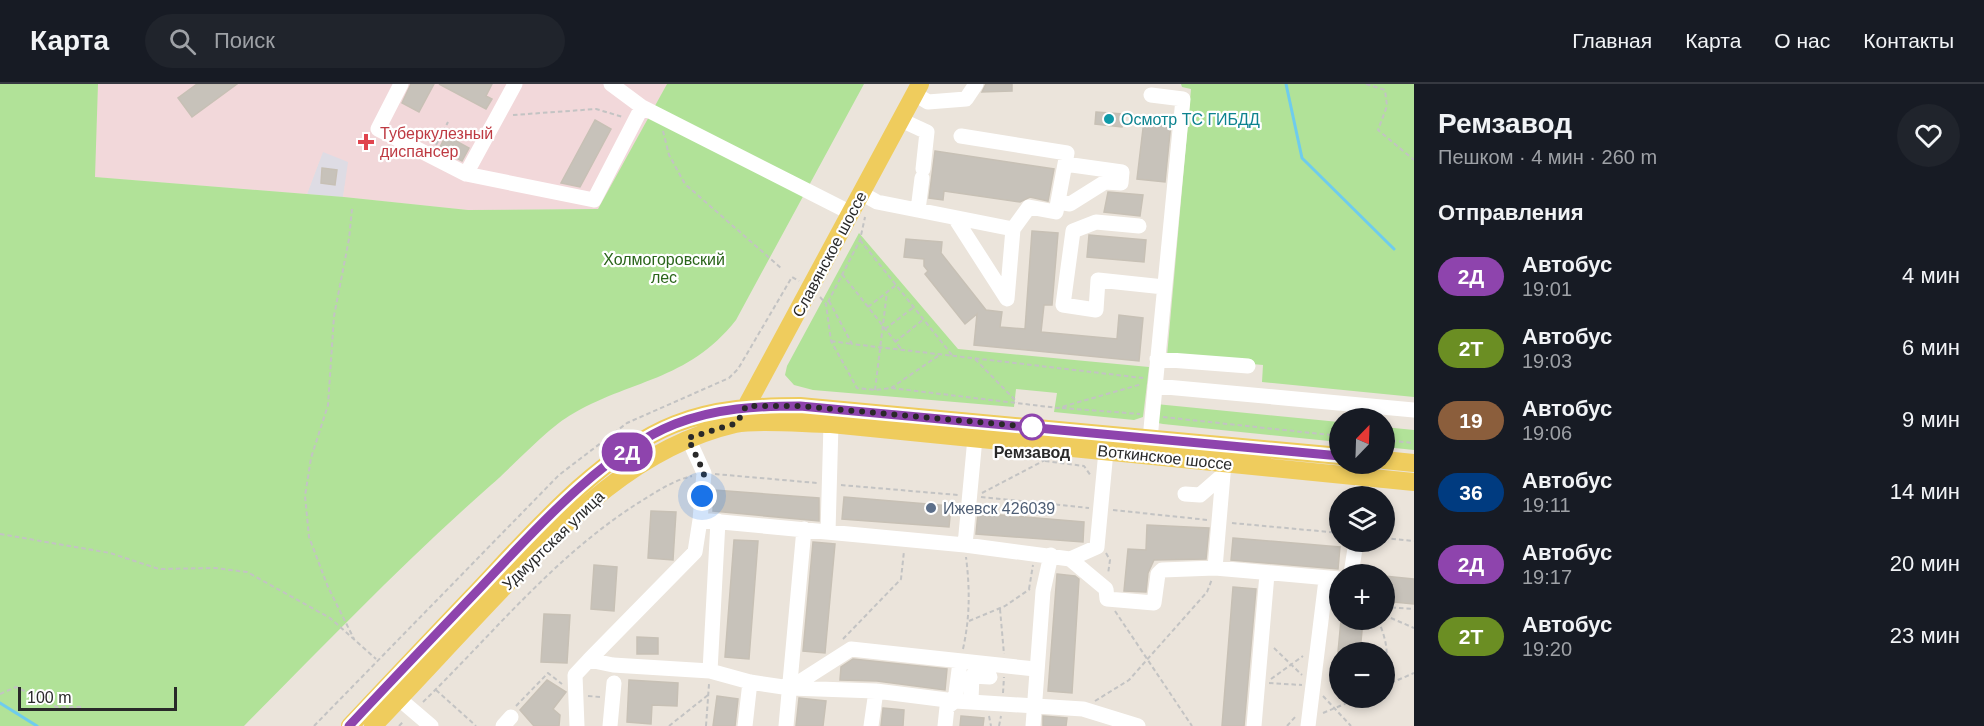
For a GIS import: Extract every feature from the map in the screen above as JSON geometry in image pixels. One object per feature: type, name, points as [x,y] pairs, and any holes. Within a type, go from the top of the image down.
[{"type":"main road","name":"Славянское шоссе","points":[[737,423],[917,89]]},
{"type":"main road","name":"Воткинское шоссе","points":[[746,406],[800,406],[1047,445],[1150,439],[1329,455]]},
{"type":"main road","name":"Удмуртская улица","points":[[428,655],[527,538],[586,483],[636,445],[675,424],[706,414],[746,406]]},
{"type":"main road","name":"Воткинское шоссе","points":[[737,423],[831,424],[1047,445],[1224,469],[1414,482]]},
{"type":"main road","name":"Удмуртская улица","points":[[350,726],[392,693],[428,655],[593,497],[650,456],[688,438],[737,423]]},
{"type":"main road","points":[[1395,461],[1414,463]]},
{"type":"main road","name":"Удмуртская улица","points":[[373,726],[392,693]]},
{"type":"street","points":[[401,84],[378,129],[466,174],[594,200],[638,113]]},
{"type":"street","points":[[466,174],[515,84]]},
{"type":"street","points":[[611,84],[638,113],[659,115],[851,213]]},
{"type":"street","points":[[917,89],[928,102],[966,99],[976,84]]},
{"type":"street","points":[[1150,439],[1183,99],[1151,95]]},
{"type":"street","points":[[901,120],[927,132],[918,210]]},
{"type":"street","points":[[955,218],[1007,299],[1013,229],[1029,207],[1056,212],[1067,153],[961,136]]},
{"type":"street","points":[[1058,202],[1070,204],[1105,182],[1120,183],[1122,172],[1065,165]]},
{"type":"street","points":[[861,193],[876,202],[1013,229]]},
{"type":"street","points":[[1139,226],[1096,222],[1073,231],[1063,305],[1096,310],[1098,280],[1164,287]]},
{"type":"street","points":[[1157,360],[1248,366]]},
{"type":"street","points":[[1155,383],[1414,410]]},
{"type":"street","points":[[828,532],[831,424]]},
{"type":"street","points":[[577,726],[575,675],[695,552],[704,473],[688,438]]},
{"type":"street","points":[[965,545],[975,438]]},
{"type":"street","points":[[1070,560],[1097,547],[1099,541],[1106,452]]},
{"type":"street","points":[[1185,494],[1200,495],[1224,469]]},
{"type":"street","points":[[1215,568],[1224,469]]},
{"type":"street","points":[[1363,486],[1364,477]]},
{"type":"street","points":[[700,520],[1051,555],[1070,560],[1106,594],[1154,603],[1158,574],[1162,570],[1215,568],[1329,580]]},
{"type":"street","points":[[710,671],[718,521]]},
{"type":"street","points":[[786,726],[804,529]]},
{"type":"street","points":[[1033,726],[1036,590],[1051,555]]},
{"type":"street","points":[[1254,726],[1267,574]]},
{"type":"street","points":[[1309,723],[1318,646],[1329,598]]},
{"type":"street","points":[[790,688],[851,649],[1035,669]]},
{"type":"street","points":[[589,660],[613,665],[710,671],[750,682],[790,688],[876,691],[955,701],[971,700],[1034,707],[1083,709],[1138,726]]},
{"type":"street","points":[[945,726],[947,707],[955,701],[960,662]]},
{"type":"street","points":[[971,700],[972,676],[990,677]]},
{"type":"street","points":[[745,726],[750,682]]},
{"type":"street","points":[[610,726],[613,691]]},
{"type":"street","points":[[871,726],[876,691]]},
{"type":"street","points":[[392,693],[431,726]]},
{"type":"path","points":[[1366,84],[1385,90],[1386,106],[1378,130],[1414,160]]},
{"type":"path","points":[[498,116],[596,110],[638,113]]},
{"type":"path","points":[[659,115],[669,155],[685,184],[781,268]]},
{"type":"path","points":[[430,156],[448,122]]},
{"type":"path","points":[[352,209],[349,239],[334,316],[328,405],[311,458],[305,496],[309,537],[328,587],[354,639]]},
{"type":"path","points":[[860,240],[952,355]]},
{"type":"path","points":[[842,274],[902,350]]},
{"type":"path","points":[[868,307],[896,285]]},
{"type":"path","points":[[875,390],[887,292]]},
{"type":"path","points":[[819,296],[826,304],[831,342],[857,388],[875,390],[891,388],[1058,408],[1152,415],[1181,421],[1329,435]]},
{"type":"path","points":[[829,301],[852,344]]},
{"type":"path","points":[[884,328],[914,307]]},
{"type":"path","points":[[895,342],[924,319]]},
{"type":"path","points":[[831,342],[974,357],[1155,383]]},
{"type":"path","points":[[891,388],[941,354]]},
{"type":"path","points":[[974,357],[1017,402]]},
{"type":"path","points":[[1058,408],[1155,383]]},
{"type":"path","points":[[1047,445],[1048,406]]},
{"type":"path","points":[[1395,441],[1414,443]]},
{"type":"path","points":[[1047,445],[1084,466],[1102,489]]},
{"type":"path","points":[[1047,445],[976,496],[1329,532]]},
{"type":"path","points":[[476,726],[435,689],[547,574],[616,517],[679,479],[704,473],[969,496]]},
{"type":"path","points":[[0,534],[110,553],[159,569],[215,568],[247,572],[330,618],[377,659]]},
{"type":"path","points":[[837,656],[844,636],[901,579],[905,539]]},
{"type":"path","points":[[1395,539],[1414,541]]},
{"type":"path","points":[[1099,541],[1110,560],[1106,594],[1192,726]]},
{"type":"path","points":[[960,662],[969,621],[970,588],[965,545]]},
{"type":"path","points":[[969,621],[1000,609],[1036,590],[1034,553]]},
{"type":"path","points":[[1083,709],[1129,680],[1148,661],[1207,592],[1215,568]]},
{"type":"path","points":[[1395,608],[1414,609]]},
{"type":"path","points":[[1000,609],[1005,666],[1003,703]]},
{"type":"path","points":[[1395,620],[1414,628]]},
{"type":"path","points":[[1313,685],[1266,683],[1318,646]]},
{"type":"path","points":[[706,726],[710,671]]},
{"type":"path","points":[[507,721],[515,707],[548,673],[575,694],[613,691]]},
{"type":"path","points":[[1395,681],[1414,673]]},
{"type":"path","points":[[0,694],[16,687],[57,707],[83,707]]},
{"type":"path","points":[[669,726],[708,695]]},
{"type":"path","points":[[1309,723],[1339,708]]},
{"type":"shaded area","name":"Туберкулезный диспансер","points":[[98,84],[667,84],[598,209],[468,210],[343,197],[348,162],[323,152],[307,194],[94,177]]},
{"type":"shaded area","points":[[323,151],[349,162],[343,197],[307,194]]},
{"type":"green space","name":"Холмогоровский лес","points":[[0,84],[98,84],[95,177],[344,197],[468,210],[598,209],[667,84],[864,84],[736,320],[717,340],[698,356],[678,368],[592,404],[569,416],[550,430],[396,573],[244,726],[0,726]]},
{"type":"green space","points":[[1181,84],[1414,84],[1414,397],[1262,382],[1263,365],[1167,356],[1191,89],[1182,87]]},
{"type":"green space","points":[[859,233],[958,349],[1149,367],[1143,417],[1134,420],[1054,412],[1057,393],[1016,389],[1014,407],[813,390],[794,385],[785,375],[787,366]]},
{"type":"green space","points":[[1156,404],[1329,421],[1329,441],[1163,424],[1158,423]]},
{"type":"green space","points":[[1395,428],[1414,430],[1414,450],[1395,448]]},
{"type":"building","points":[[197,84],[237,84],[192,117],[178,98]]},
{"type":"building","points":[[411,84],[434,84],[419,112],[402,103]]},
{"type":"building","points":[[439,84],[492,84],[486,96],[492,99],[486,109]]},
{"type":"building","points":[[986,84],[1012,84],[1012,91],[982,92]]},
{"type":"building","name":"Осмотр ТС ГИБДД","points":[[1096,112],[1123,114],[1122,127],[1095,124]]},
{"type":"building","points":[[595,120],[611,129],[580,187],[561,183]]},
{"type":"building","points":[[1144,120],[1171,123],[1165,182],[1137,179]]},
{"type":"building","points":[[449,129],[460,135],[456,141],[469,148],[462,161],[439,149]]},
{"type":"building","points":[[935,151],[1054,169],[1048,201],[1030,197],[1020,202],[944,191],[943,200],[929,198]]},
{"type":"building","points":[[322,168],[337,170],[335,185],[321,183]]},
{"type":"building","points":[[1108,192],[1143,195],[1140,216],[1104,212]]},
{"type":"building","points":[[1032,231],[1058,233],[1052,305],[1044,305],[1041,332],[1117,339],[1119,315],[1143,318],[1139,361],[974,345],[977,314],[965,324],[925,274],[928,271],[924,266],[924,259],[904,257],[906,239],[942,242],[941,253],[986,310],[1002,312],[1000,327],[1025,329]]},
{"type":"building","points":[[1089,235],[1146,240],[1144,262],[1087,257]]},
{"type":"building","points":[[714,490],[819,498],[819,521],[713,511]]},
{"type":"building","points":[[844,497],[951,506],[949,527],[842,519]]},
{"type":"building","points":[[651,511],[676,512],[673,560],[648,558]]},
{"type":"building","points":[[978,513],[1084,522],[1083,542],[976,534]]},
{"type":"building","points":[[1147,525],[1209,528],[1206,559],[1154,560],[1148,573],[1146,592],[1124,591],[1128,549],[1146,550]]},
{"type":"building","points":[[1233,538],[1329,546],[1329,552],[1340,552],[1338,564],[1329,564],[1329,568],[1231,560]]},
{"type":"building","points":[[734,540],[758,541],[749,659],[725,657]]},
{"type":"building","points":[[813,542],[835,544],[825,653],[803,651]]},
{"type":"building","points":[[594,565],[617,567],[614,611],[591,609]]},
{"type":"building","points":[[1057,574],[1075,576],[1079,579],[1072,693],[1048,691]]},
{"type":"building","points":[[1395,577],[1414,579],[1414,604],[1395,602]]},
{"type":"building","points":[[1233,587],[1256,589],[1244,726],[1222,726]]},
{"type":"building","points":[[544,614],[570,615],[567,663],[541,662]]},
{"type":"building","points":[[1340,630],[1362,630],[1361,642],[1339,642]]},
{"type":"building","points":[[637,637],[658,638],[658,654],[637,654]]},
{"type":"building","points":[[853,659],[947,669],[945,690],[877,681],[840,680],[841,667]]},
{"type":"building","points":[[547,680],[566,692],[553,709],[560,715],[559,726],[534,726],[520,710]]},
{"type":"building","points":[[629,680],[678,683],[677,706],[652,705],[651,724],[627,722]]},
{"type":"building","points":[[717,696],[738,699],[735,726],[713,726]]},
{"type":"building","points":[[799,698],[826,701],[823,726],[796,726]]},
{"type":"building","points":[[883,708],[904,710],[903,726],[881,726]]},
{"type":"building","points":[[961,716],[984,718],[983,726],[960,726]]},
{"type":"building","points":[[1043,716],[1067,718],[1066,726],[1043,726]]},
{"type":"waterway","points":[[1286,84],[1302,158],[1394,249]]},
{"type":"waterway","points":[[0,703],[37,726]]},
{"type":"bus line","name":"2Д","points":[[349,726],[527,538],[586,483],[644,439],[675,424],[706,414],[746,406],[800,406],[1329,455]]},
{"type":"place","name":"Осмотр ТС ГИБДД","points":[[1109,119]]},
{"type":"place","name":"Туберкулезный диспансер","points":[[366,142]]},
{"type":"place","name":"Ремзавод","points":[[1032,427]]},
{"type":"place","name":"Ижевск 426039","points":[[931,508]]},
{"type":"route","points":[[702,496],[704,473],[688,438],[737,423],[746,406],[800,406],[1032,427]]}]
